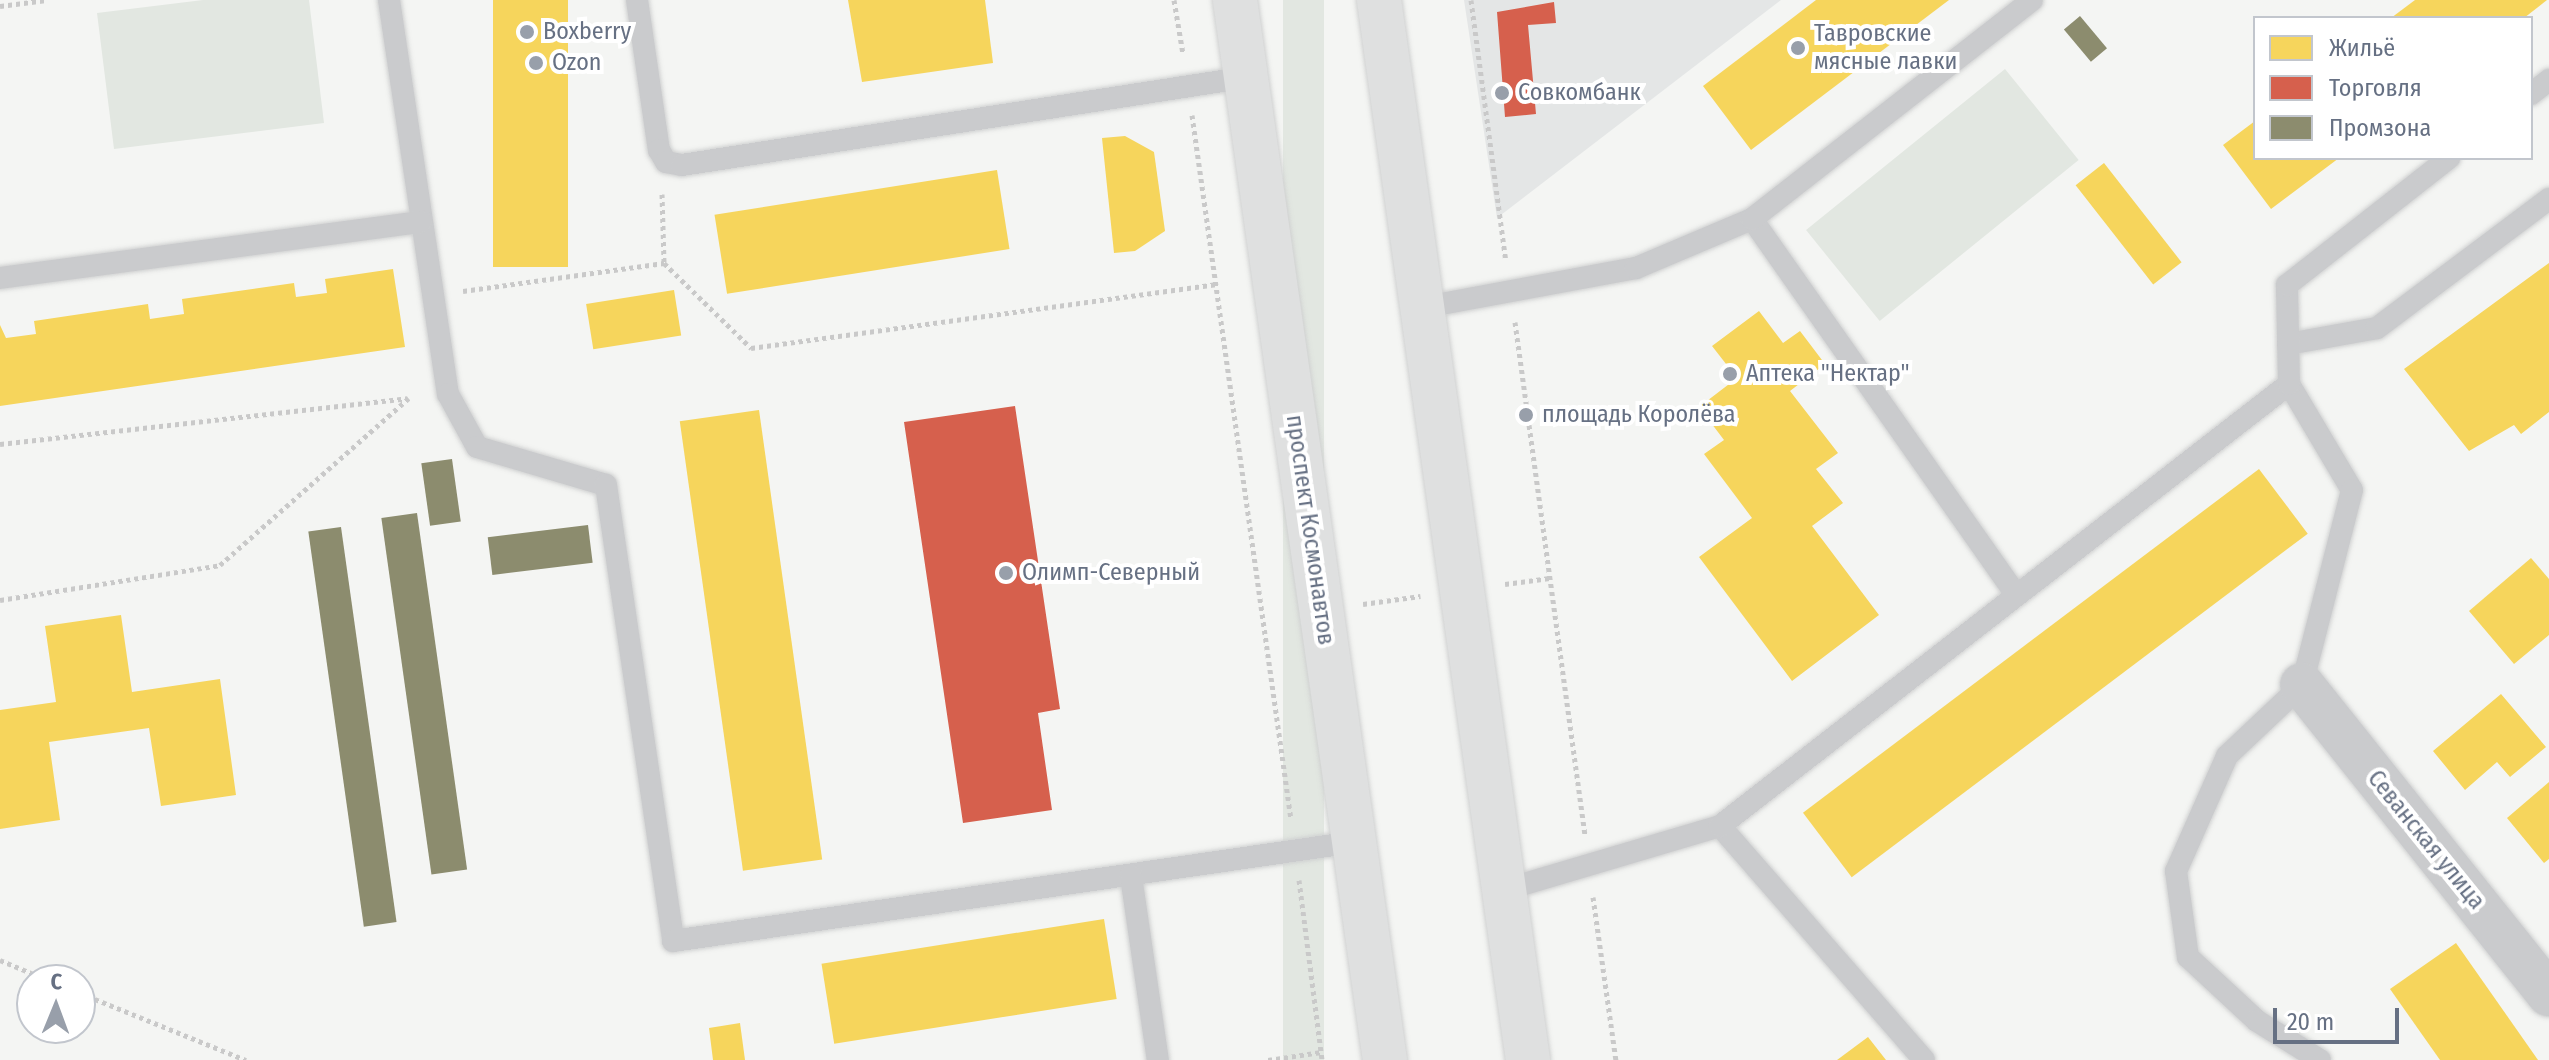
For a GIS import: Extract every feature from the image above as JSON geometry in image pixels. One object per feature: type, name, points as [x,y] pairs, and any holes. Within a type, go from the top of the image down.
[{"type":"main road","name":"проспект Космонавтов","points":[[1235,0],[1385,1060]]},
{"type":"main road","points":[[1379,0],[1425,307],[1528,1060]]},
{"type":"street","name":"Севанская улица","points":[[2302,685],[2549,994]]},
{"type":"lane","points":[[389,0],[448,394],[477,447],[606,485],[673,941],[1354,842]]},
{"type":"lane","points":[[637,0],[666,162],[682,165],[1248,77]]},
{"type":"lane","points":[[1425,307],[1636,268],[1752,219],[2032,0]]},
{"type":"lane","points":[[2533,92],[2549,80]]},
{"type":"lane","points":[[2320,1060],[2257,1021],[2188,957],[2176,871],[2227,756],[2302,685],[2352,490],[2289,384],[2287,285],[2446,160]]},
{"type":"lane","points":[[2288,344],[2377,328],[2549,199]]},
{"type":"lane","points":[[1752,219],[2016,595]]},
{"type":"lane","points":[[0,278],[421,222]]},
{"type":"lane","points":[[1504,890],[1720,826],[2289,384]]},
{"type":"lane","points":[[1720,826],[1924,1060]]},
{"type":"lane","points":[[1131,876],[1158,1060]]},
{"type":"path","points":[[0,6],[47,0]]},
{"type":"path","points":[[1174,0],[1296,852],[1322,1060]]},
{"type":"path","points":[[1471,0],[1616,1060]]},
{"type":"path","points":[[666,162],[664,263],[751,348],[1216,284]]},
{"type":"path","points":[[432,295],[664,263]]},
{"type":"path","points":[[0,444],[448,394]]},
{"type":"path","points":[[0,600],[220,565],[409,398]]},
{"type":"path","points":[[1321,609],[1464,590]]},
{"type":"path","points":[[96,999],[246,1060]]},
{"type":"path","points":[[1268,1060],[1321,1052]]},
{"type":"shaded area","points":[[203,0],[309,0],[324,123],[114,149],[97,13]]},
{"type":"shaded area","points":[[1283,0],[1324,0],[1324,1060],[1283,1060]]},
{"type":"shaded area","points":[[1464,0],[1781,0],[1497,218]]},
{"type":"shaded area","points":[[2005,69],[2079,160],[1880,321],[1806,230]]},
{"type":"building: Жильё","points":[[493,0],[568,0],[568,267],[493,267]]},
{"type":"building: Жильё","points":[[848,0],[985,0],[993,63],[862,82]]},
{"type":"building: Жильё","points":[[1816,0],[1949,0],[1751,150],[1703,86]]},
{"type":"building: Жильё","points":[[2415,0],[2547,0],[2527,16],[2394,16]]},
{"type":"building: Жильё","points":[[2253,122],[2253,160],[2336,160],[2271,209],[2223,145]]},
{"type":"building: Жильё","points":[[1125,136],[1154,152],[1165,231],[1135,251],[1114,253],[1102,138]]},
{"type":"building: Жильё","points":[[2104,163],[2182,262],[2153,284],[2076,185]]},
{"type":"building: Жильё","points":[[997,170],[1010,249],[727,294],[715,215]]},
{"type":"building: Жильё","points":[[2549,263],[2549,412],[2521,434],[2514,425],[2469,451],[2404,369]]},
{"type":"building: Жильё","points":[[393,269],[405,347],[0,406],[0,325],[6,338],[36,334],[34,321],[148,304],[150,319],[184,314],[182,299],[294,283],[296,297],[327,293],[325,279]]},
{"type":"building: Жильё","points":[[674,290],[681,335],[593,349],[586,304]]},
{"type":"building: Жильё","points":[[1759,311],[1783,343],[1800,331],[1825,364],[1790,391],[1838,453],[1816,469],[1843,503],[1812,526],[1879,615],[1792,681],[1699,557],[1752,518],[1704,454],[1724,440],[1699,407],[1737,378],[1712,346]]},
{"type":"building: Жильё","points":[[759,410],[822,860],[743,871],[680,421]]},
{"type":"building: Жильё","points":[[2259,469],[2308,534],[1852,877],[1803,813]]},
{"type":"building: Жильё","points":[[2531,558],[2549,579],[2549,635],[2514,664],[2469,611]]},
{"type":"building: Жильё","points":[[121,615],[132,692],[220,679],[236,795],[161,806],[149,728],[49,742],[60,820],[0,829],[0,710],[56,702],[45,626]]},
{"type":"building: Жильё","points":[[2501,694],[2546,747],[2510,777],[2497,762],[2465,790],[2433,751]]},
{"type":"building: Жильё","points":[[2549,782],[2549,859],[2544,863],[2507,818]]},
{"type":"building: Жильё","points":[[1104,919],[1117,999],[834,1044],[822,964]]},
{"type":"building: Жильё","points":[[2456,943],[2538,1060],[2440,1060],[2390,989]]},
{"type":"building: Жильё","points":[[740,1023],[745,1060],[713,1060],[709,1028]]},
{"type":"building: Жильё","points":[[1868,1037],[1886,1060],[1837,1060]]},
{"type":"building: Торговля","points":[[1554,2],[1556,23],[1528,25],[1536,114],[1505,117],[1497,12]]},
{"type":"building: Торговля","points":[[1015,406],[1060,709],[1038,713],[1052,810],[963,823],[904,422]]},
{"type":"building: Промзона","points":[[2080,16],[2107,48],[2091,62],[2064,29]]},
{"type":"building: Промзона","points":[[452,459],[461,521],[430,526],[421,463]]},
{"type":"building: Промзона","points":[[417,513],[467,869],[431,875],[381,518]]},
{"type":"building: Промзона","points":[[588,525],[593,563],[492,575],[488,537]]},
{"type":"building: Промзона","points":[[341,527],[397,922],[364,927],[308,532]]},
{"type":"place","name":"Boxberry","points":[[527,32]]},
{"type":"place","name":"Тавровские мясные лавки","points":[[1798,48]]},
{"type":"place","name":"Ozon","points":[[536,63]]},
{"type":"place","name":"Совкомбанк","points":[[1502,93]]},
{"type":"place","name":"Аптека \"Нектар\"","points":[[1730,374]]},
{"type":"place","name":"площадь Королёва","points":[[1526,415]]},
{"type":"place","name":"Олимп-Северный","points":[[1006,573]]}]
